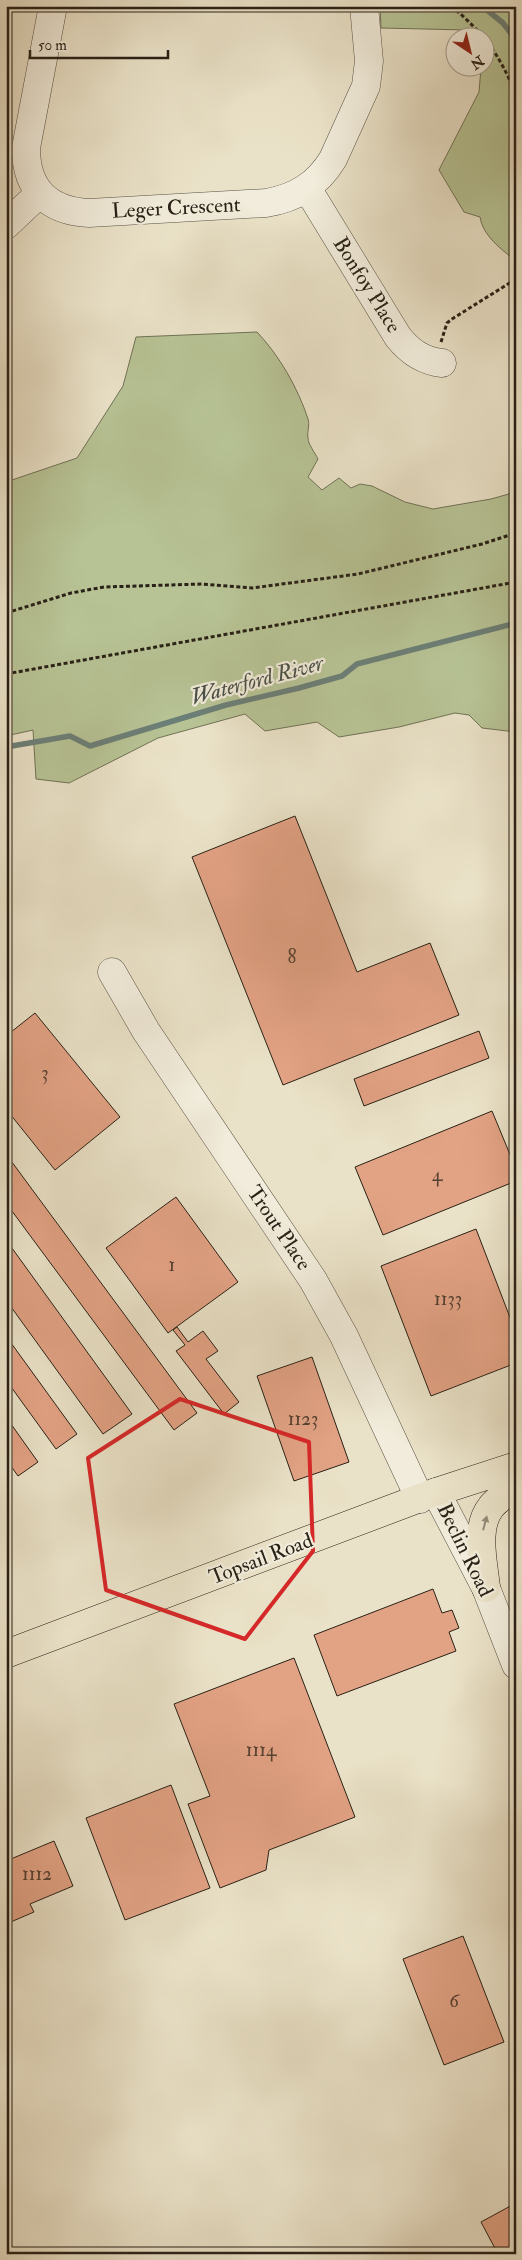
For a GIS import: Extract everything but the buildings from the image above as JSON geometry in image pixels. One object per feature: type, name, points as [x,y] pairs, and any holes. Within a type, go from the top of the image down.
[{"type":"main road","name":"Topsail Road","points":[[6,1654],[428,1495],[516,1466]]},
{"type":"main road","points":[[486,1588],[481,1540],[484,1522],[491,1506],[516,1486]]},
{"type":"street","name":"Leger Crescent","points":[[53,6],[26,148],[28,171],[40,193],[49,202],[61,209],[89,213],[266,203],[294,196],[307,188],[327,170],[366,86],[369,61],[364,6]]},
{"type":"street","name":"Bonfoy Place","points":[[307,188],[398,337],[413,353],[433,362],[442,363]]},
{"type":"street","points":[[6,225],[40,193]]},
{"type":"street","name":"Trout Place","points":[[112,972],[146,1031],[314,1280],[428,1495]]},
{"type":"street","name":"Beclin Road","points":[[428,1495],[486,1588],[516,1665]]},
{"type":"path","points":[[451,6],[488,40],[504,67],[516,95]]},
{"type":"path","points":[[442,363],[440,342],[447,324],[516,279]]},
{"type":"path","points":[[6,613],[71,593],[104,587],[202,584],[252,588],[358,574],[482,544],[516,533]]},
{"type":"path","points":[[6,674],[516,582]]},
{"type":"highlighted area","points":[[180,1399],[309,1442],[313,1551],[245,1639],[106,1590],[88,1458]]},
{"type":"green space","points":[[380,6],[516,6],[516,261],[489,236],[480,217],[464,212],[439,170],[479,92],[480,78],[494,78],[494,28],[381,28]]},
{"type":"green space","points":[[257,332],[280,361],[304,407],[309,421],[308,440],[318,459],[308,477],[322,490],[339,478],[351,488],[360,484],[372,486],[405,502],[433,509],[491,499],[516,492],[516,732],[482,728],[469,715],[455,713],[399,727],[339,737],[317,722],[265,731],[245,714],[158,738],[69,783],[36,779],[33,730],[6,736],[6,482],[77,458],[123,386],[136,337]]},
{"type":"waterway","points":[[482,6],[503,23],[516,40]]},
{"type":"waterway","name":"Waterford River","points":[[6,747],[70,736],[90,746],[226,705],[342,676],[357,664],[516,623]]}]
